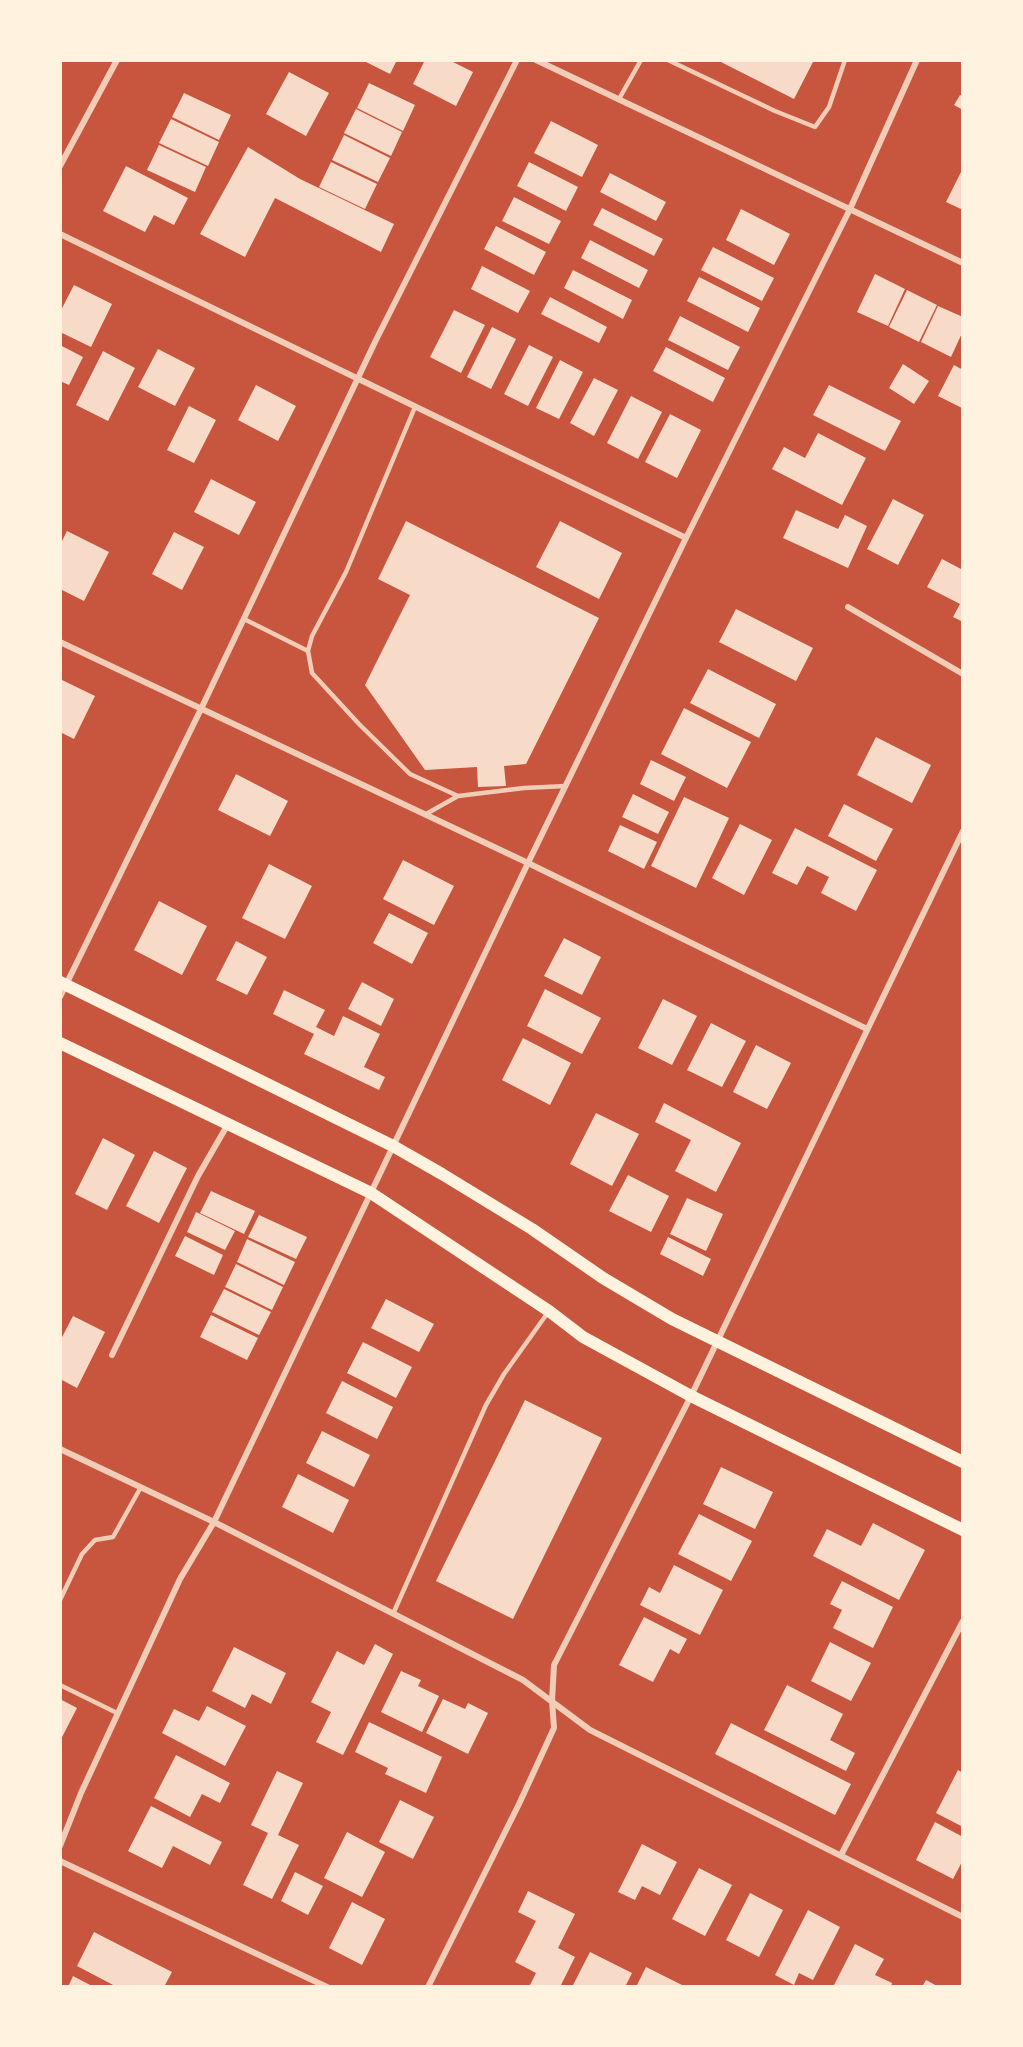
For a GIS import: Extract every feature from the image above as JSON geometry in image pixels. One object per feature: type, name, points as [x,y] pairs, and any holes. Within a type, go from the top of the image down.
[{"type":"main road","points":[[63,984],[393,1146],[442,1173],[532,1229],[613,1284],[672,1319],[963,1462]]},
{"type":"main road","points":[[60,1043],[371,1193],[549,1311],[583,1337],[690,1396],[963,1530]]},
{"type":"street","points":[[60,166],[117,60]]},
{"type":"street","points":[[60,998],[63,984],[201,709],[358,380],[517,60]]},
{"type":"street","points":[[536,60],[963,263]]},
{"type":"street","points":[[60,1846],[81,1793],[180,1579],[214,1522],[528,863],[850,208],[915,61]]},
{"type":"street","points":[[60,234],[686,538]]},
{"type":"street","points":[[848,607],[963,674]]},
{"type":"street","points":[[60,642],[426,814],[867,1029]]},
{"type":"street","points":[[428,1987],[554,1728],[552,1701],[554,1665],[717,1342],[963,831]]},
{"type":"street","points":[[112,1355],[198,1176],[228,1124]]},
{"type":"street","points":[[60,1449],[214,1522],[523,1680],[590,1730],[963,1917]]},
{"type":"street","points":[[841,1854],[963,1621]]},
{"type":"street","points":[[60,1861],[327,1987]]},
{"type":"lane","points":[[619,99],[641,60]]},
{"type":"lane","points":[[668,60],[775,111],[815,127],[829,107],[845,60]]},
{"type":"lane","points":[[415,407],[345,572],[312,636],[308,651],[312,673],[358,724],[410,774],[458,796]]},
{"type":"lane","points":[[244,619],[308,651]]},
{"type":"lane","points":[[426,814],[458,796],[524,788],[566,786]]},
{"type":"lane","points":[[393,1614],[486,1405],[504,1374],[549,1311]]},
{"type":"lane","points":[[60,1600],[82,1554],[95,1540],[113,1537],[141,1487]]},
{"type":"lane","points":[[60,1580],[68,1583]]},
{"type":"lane","points":[[60,1685],[117,1713]]},
{"type":"building","points":[[362,60],[397,60],[390,74]]},
{"type":"building","points":[[425,60],[449,60],[473,72],[456,106],[413,84]]},
{"type":"building","points":[[717,60],[814,60],[794,99]]},
{"type":"building","points":[[289,72],[329,93],[306,136],[266,114]]},
{"type":"building","points":[[369,83],[415,105],[403,131],[357,108]]},
{"type":"building","points":[[184,93],[231,115],[219,140],[172,117]]},
{"type":"building","points":[[960,95],[963,96],[963,110],[954,105]]},
{"type":"building","points":[[356,109],[402,132],[391,156],[344,133]]},
{"type":"building","points":[[171,119],[219,142],[208,166],[159,143]]},
{"type":"building","points":[[551,121],[598,145],[582,177],[534,153]]},
{"type":"building","points":[[344,135],[390,158],[378,182],[332,160]]},
{"type":"building","points":[[159,145],[206,167],[195,192],[147,170]]},
{"type":"building","points":[[248,147],[300,179],[394,224],[381,252],[275,198],[245,257],[200,234]]},
{"type":"building","points":[[331,162],[377,184],[365,209],[319,187]]},
{"type":"building","points":[[529,162],[578,187],[566,211],[517,186]]},
{"type":"building","points":[[126,166],[188,198],[174,225],[154,215],[145,232],[103,211]]},
{"type":"building","points":[[963,168],[963,210],[946,202]]},
{"type":"building","points":[[610,173],[666,202],[656,221],[600,192]]},
{"type":"building","points":[[514,197],[561,221],[549,244],[502,221]]},
{"type":"building","points":[[602,208],[663,239],[654,256],[593,225]]},
{"type":"building","points":[[741,209],[790,234],[774,265],[726,240]]},
{"type":"building","points":[[496,226],[546,252],[534,275],[484,249]]},
{"type":"building","points":[[590,240],[648,270],[639,288],[581,258]]},
{"type":"building","points":[[713,247],[774,278],[762,301],[701,270]]},
{"type":"building","points":[[482,266],[530,291],[518,313],[471,289]]},
{"type":"building","points":[[573,270],[632,300],[623,319],[564,288]]},
{"type":"building","points":[[875,274],[905,289],[888,326],[857,312]]},
{"type":"building","points":[[699,277],[760,308],[748,332],[687,301]]},
{"type":"building","points":[[74,285],[112,304],[91,347],[60,332],[60,312]]},
{"type":"building","points":[[907,290],[937,305],[919,342],[889,327]]},
{"type":"building","points":[[550,297],[607,327],[599,343],[541,314]]},
{"type":"building","points":[[938,306],[963,317],[963,331],[951,357],[921,342]]},
{"type":"building","points":[[454,310],[485,325],[461,373],[430,357]]},
{"type":"building","points":[[680,316],[740,347],[728,370],[668,340]]},
{"type":"building","points":[[492,327],[516,339],[491,389],[467,377]]},
{"type":"building","points":[[60,345],[83,357],[69,385],[60,381]]},
{"type":"building","points":[[529,345],[553,357],[528,406],[504,394]]},
{"type":"building","points":[[666,347],[725,378],[713,402],[653,371]]},
{"type":"building","points":[[158,349],[195,368],[175,406],[138,387]]},
{"type":"building","points":[[103,351],[135,368],[108,421],[76,405]]},
{"type":"building","points":[[560,360],[583,372],[559,419],[536,408]]},
{"type":"building","points":[[903,364],[929,381],[914,404],[889,388]]},
{"type":"building","points":[[954,365],[963,370],[962,408],[938,396]]},
{"type":"building","points":[[594,378],[618,390],[594,436],[570,423]]},
{"type":"building","points":[[256,385],[296,406],[278,441],[238,420]]},
{"type":"building","points":[[829,385],[901,421],[885,451],[813,415]]},
{"type":"building","points":[[631,396],[662,412],[638,459],[607,443]]},
{"type":"building","points":[[189,406],[216,420],[194,463],[167,450]]},
{"type":"building","points":[[670,414],[701,430],[677,478],[645,462]]},
{"type":"building","points":[[818,433],[866,458],[842,505],[772,469],[784,447],[805,458]]},
{"type":"building","points":[[211,479],[256,502],[239,535],[194,512]]},
{"type":"building","points":[[893,499],[924,515],[898,565],[867,549]]},
{"type":"building","points":[[796,510],[838,529],[845,515],[867,526],[848,568],[783,538]]},
{"type":"building","points":[[406,521],[599,618],[526,764],[504,766],[506,786],[478,787],[477,767],[425,770],[365,685],[410,595],[378,579]]},
{"type":"building","points":[[560,521],[622,553],[599,599],[536,567]]},
{"type":"building","points":[[67,531],[109,552],[84,601],[60,589],[60,545]]},
{"type":"building","points":[[174,532],[204,547],[182,590],[152,574]]},
{"type":"building","points":[[942,559],[963,570],[963,622],[953,617],[960,604],[927,587]]},
{"type":"building","points":[[736,609],[813,648],[796,681],[719,642]]},
{"type":"building","points":[[708,669],[776,704],[759,738],[690,703]]},
{"type":"building","points":[[60,679],[95,696],[74,739],[60,732]]},
{"type":"building","points":[[684,708],[751,742],[727,788],[661,754]]},
{"type":"building","points":[[876,737],[931,765],[912,803],[857,775]]},
{"type":"building","points":[[651,760],[686,777],[674,801],[640,784]]},
{"type":"building","points":[[236,774],[288,801],[270,836],[218,810]]},
{"type":"building","points":[[633,794],[669,812],[658,834],[622,817]]},
{"type":"building","points":[[684,797],[729,818],[696,888],[651,866]]},
{"type":"building","points":[[844,804],[893,829],[876,861],[828,836]]},
{"type":"building","points":[[740,824],[772,840],[744,895],[712,878]]},
{"type":"building","points":[[620,825],[657,842],[644,869],[608,851]]},
{"type":"building","points":[[795,828],[877,870],[856,911],[821,893],[829,877],[807,866],[797,885],[772,873]]},
{"type":"building","points":[[403,860],[454,886],[434,925],[383,899]]},
{"type":"building","points":[[269,864],[312,886],[285,939],[242,918]]},
{"type":"building","points":[[159,901],[207,926],[182,975],[134,950]]},
{"type":"building","points":[[389,913],[428,933],[412,964],[373,943]]},
{"type":"building","points":[[564,938],[601,957],[582,995],[544,976]]},
{"type":"building","points":[[236,941],[267,957],[247,995],[216,980]]},
{"type":"building","points":[[362,982],[394,999],[381,1026],[348,1009]]},
{"type":"building","points":[[545,989],[601,1018],[582,1054],[527,1026]]},
{"type":"building","points":[[284,990],[325,1010],[316,1027],[334,1036],[343,1016],[380,1034],[364,1067],[385,1077],[379,1090],[304,1054],[314,1034],[273,1014]]},
{"type":"building","points":[[663,999],[697,1016],[672,1065],[638,1048]]},
{"type":"building","points":[[711,1023],[746,1041],[722,1087],[687,1070]]},
{"type":"building","points":[[523,1038],[571,1063],[550,1105],[502,1080]]},
{"type":"building","points":[[756,1045],[791,1063],[767,1109],[733,1092]]},
{"type":"building","points":[[664,1103],[741,1143],[716,1192],[675,1171],[691,1140],[655,1122]]},
{"type":"building","points":[[596,1113],[639,1134],[612,1186],[570,1164]]},
{"type":"building","points":[[103,1138],[135,1155],[107,1210],[75,1194]]},
{"type":"building","points":[[154,1151],[187,1168],[159,1223],[126,1206]]},
{"type":"building","points":[[628,1175],[669,1196],[651,1232],[609,1211]]},
{"type":"building","points":[[211,1191],[255,1211],[244,1234],[200,1213]]},
{"type":"building","points":[[687,1198],[723,1214],[706,1251],[670,1234]]},
{"type":"building","points":[[196,1212],[235,1231],[225,1250],[187,1232]]},
{"type":"building","points":[[259,1215],[307,1237],[296,1259],[248,1237]]},
{"type":"building","points":[[185,1236],[223,1255],[214,1275],[175,1256]]},
{"type":"building","points":[[668,1237],[711,1259],[703,1276],[660,1254]]},
{"type":"building","points":[[247,1239],[295,1262],[284,1285],[237,1262]]},
{"type":"building","points":[[236,1264],[283,1287],[272,1310],[225,1287]]},
{"type":"building","points":[[224,1289],[271,1312],[259,1335],[212,1312]]},
{"type":"building","points":[[386,1299],[434,1324],[419,1352],[371,1328]]},
{"type":"building","points":[[211,1315],[258,1338],[247,1360],[200,1337]]},
{"type":"building","points":[[73,1316],[105,1332],[77,1388],[60,1379],[60,1341]]},
{"type":"building","points":[[363,1342],[412,1367],[396,1398],[347,1373]]},
{"type":"building","points":[[342,1381],[393,1407],[377,1439],[326,1413]]},
{"type":"building","points":[[525,1400],[602,1438],[513,1619],[436,1581]]},
{"type":"building","points":[[322,1431],[370,1455],[354,1487],[306,1463]]},
{"type":"building","points":[[721,1467],[773,1492],[755,1529],[703,1504]]},
{"type":"building","points":[[298,1474],[349,1500],[333,1533],[282,1507]]},
{"type":"building","points":[[699,1514],[752,1541],[731,1581],[678,1554]]},
{"type":"building","points":[[873,1523],[925,1550],[899,1600],[813,1556],[827,1529],[861,1546]]},
{"type":"building","points":[[674,1565],[723,1590],[700,1635],[640,1605],[649,1587],[660,1593]]},
{"type":"building","points":[[842,1581],[893,1607],[873,1648],[833,1628],[842,1610],[830,1604]]},
{"type":"building","points":[[644,1617],[687,1639],[679,1654],[670,1649],[653,1682],[619,1665]]},
{"type":"building","points":[[830,1642],[871,1663],[851,1701],[811,1681]]},
{"type":"building","points":[[375,1644],[393,1654],[343,1755],[316,1742],[331,1712],[311,1702],[337,1651],[364,1665]]},
{"type":"building","points":[[234,1647],[286,1673],[271,1704],[252,1694],[245,1708],[212,1691]]},
{"type":"building","points":[[401,1671],[421,1680],[418,1686],[439,1696],[422,1732],[381,1712]]},
{"type":"building","points":[[787,1685],[843,1714],[830,1740],[855,1753],[846,1771],[764,1730]]},
{"type":"building","points":[[60,1699],[77,1708],[60,1741]]},
{"type":"building","points":[[443,1699],[465,1709],[468,1703],[488,1713],[468,1754],[426,1733]]},
{"type":"building","points":[[207,1706],[246,1726],[225,1766],[162,1733],[174,1709],[199,1721]]},
{"type":"building","points":[[369,1722],[442,1757],[426,1793],[385,1774],[388,1768],[355,1752]]},
{"type":"building","points":[[731,1723],[851,1784],[835,1815],[715,1754]]},
{"type":"building","points":[[176,1755],[230,1783],[220,1803],[202,1794],[190,1817],[154,1798]]},
{"type":"building","points":[[958,1770],[963,1773],[963,1827],[936,1813]]},
{"type":"building","points":[[277,1771],[303,1783],[278,1835],[299,1845],[272,1899],[243,1885],[268,1833],[251,1825]]},
{"type":"building","points":[[400,1800],[434,1817],[413,1859],[379,1842]]},
{"type":"building","points":[[151,1806],[222,1842],[210,1865],[173,1846],[162,1868],[128,1851]]},
{"type":"building","points":[[935,1822],[963,1837],[963,1860],[953,1879],[916,1860]]},
{"type":"building","points":[[347,1832],[385,1852],[362,1897],[324,1878]]},
{"type":"building","points":[[642,1844],[677,1862],[660,1895],[642,1886],[635,1900],[618,1892]]},
{"type":"building","points":[[699,1868],[732,1885],[705,1936],[672,1919]]},
{"type":"building","points":[[295,1872],[323,1886],[308,1915],[281,1901]]},
{"type":"building","points":[[528,1891],[575,1914],[558,1948],[575,1957],[560,1987],[529,1987],[536,1973],[515,1962],[536,1921],[518,1912]]},
{"type":"building","points":[[750,1893],[783,1910],[759,1957],[726,1940]]},
{"type":"building","points":[[352,1902],[385,1919],[362,1965],[329,1948]]},
{"type":"building","points":[[808,1910],[840,1927],[813,1980],[799,1973],[794,1985],[775,1975]]},
{"type":"building","points":[[94,1932],[172,1972],[164,1987],[117,1987],[77,1966]]},
{"type":"building","points":[[855,1944],[884,1959],[875,1975],[892,1983],[891,1987],[833,1987]]},
{"type":"building","points":[[590,1952],[632,1973],[625,1987],[572,1987]]},
{"type":"building","points":[[646,1967],[686,1987],[636,1987]]},
{"type":"building","points":[[73,1976],[94,1987],[68,1987]]},
{"type":"building","points":[[926,1980],[939,1987],[922,1987]]}]
